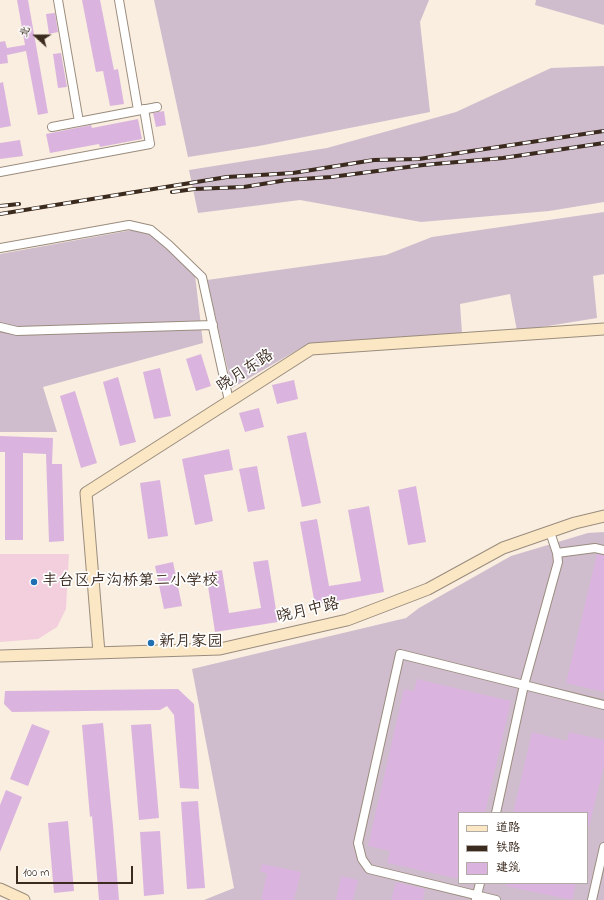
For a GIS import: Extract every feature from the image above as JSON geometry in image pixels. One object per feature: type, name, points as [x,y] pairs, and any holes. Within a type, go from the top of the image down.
[{"type":"street","points":[[58,0],[79,122]]},
{"type":"street","points":[[0,172],[150,144],[141,110],[119,0]]},
{"type":"street","points":[[52,127],[158,106]]},
{"type":"street","points":[[0,248],[129,225],[151,230],[202,277],[229,401]]},
{"type":"street","points":[[0,327],[17,331],[213,325]]},
{"type":"street","name":"晓月东路","points":[[99,653],[86,493],[229,401],[311,349],[604,329]]},
{"type":"street","name":"晓月中路","points":[[0,656],[220,649],[347,620],[428,589],[503,548],[575,523],[604,516]]},
{"type":"street","points":[[496,812],[524,685],[558,562],[557,553],[550,532]]},
{"type":"street","points":[[557,553],[595,548],[604,550]]},
{"type":"street","points":[[496,900],[477,898],[369,869],[362,859],[358,843],[400,654],[604,706]]},
{"type":"street","points":[[592,900],[604,847]]},
{"type":"street","points":[[477,898],[480,884]]},
{"type":"street","points":[[0,889],[24,900]]},
{"type":"shaded area","points":[[154,0],[429,0],[420,22],[430,112],[259,146],[188,157]]},
{"type":"shaded area","points":[[536,0],[604,0],[604,25],[535,5]]},
{"type":"shaded area","points":[[604,66],[604,202],[549,211],[421,222],[300,200],[198,213],[189,170],[327,148],[456,112],[551,68]]},
{"type":"shaded area","points":[[604,212],[604,274],[593,276],[597,318],[517,331],[510,294],[460,304],[462,333],[306,345],[232,388],[207,280],[386,255],[432,237]]},
{"type":"shaded area","points":[[132,230],[151,235],[195,275],[203,343],[43,387],[57,432],[0,432],[0,254]]},
{"type":"shaded area","points":[[604,532],[604,900],[204,900],[234,888],[192,669],[406,618],[419,608],[511,556],[588,533]]},
{"type":"shaded area","name":"丰台区卢沟桥第二小学校","points":[[0,554],[69,554],[66,609],[57,627],[38,639],[0,642]]},
{"type":"building","points":[[17,0],[28,0],[48,113],[38,115],[26,51],[7,55],[8,63],[0,64],[0,42],[5,41],[7,48],[25,45]]},
{"type":"building","points":[[82,0],[100,0],[114,70],[118,69],[124,104],[110,106],[103,71],[96,72]]},
{"type":"building","points":[[55,13],[58,32],[49,34],[46,14]]},
{"type":"building","points":[[61,53],[67,87],[58,88],[53,54]]},
{"type":"building","points":[[3,82],[11,126],[0,128],[0,83]]},
{"type":"building","points":[[164,111],[166,125],[156,127],[153,113]]},
{"type":"building","points":[[138,119],[142,139],[100,147],[99,144],[50,153],[46,134],[91,125],[92,128]]},
{"type":"building","points":[[20,140],[23,156],[0,159],[0,143]]},
{"type":"building","points":[[201,354],[211,386],[196,391],[186,359]]},
{"type":"building","points":[[160,368],[171,416],[154,419],[143,372]]},
{"type":"building","points":[[118,377],[136,442],[120,446],[103,382]]},
{"type":"building","points":[[294,380],[298,399],[277,404],[272,385]]},
{"type":"building","points":[[75,391],[97,463],[81,468],[60,396]]},
{"type":"building","points":[[259,408],[264,427],[245,432],[239,413]]},
{"type":"building","points":[[306,432],[321,503],[302,507],[287,436]]},
{"type":"building","points":[[0,436],[53,438],[52,464],[62,464],[64,541],[49,542],[46,454],[23,453],[23,540],[5,540],[5,452],[0,452]]},
{"type":"building","points":[[229,449],[233,470],[204,475],[213,521],[195,525],[182,459]]},
{"type":"building","points":[[257,466],[265,509],[248,512],[239,469]]},
{"type":"building","points":[[160,480],[168,536],[148,539],[140,483]]},
{"type":"building","points":[[416,486],[426,542],[408,545],[398,490]]},
{"type":"building","points":[[369,506],[384,592],[315,605],[300,522],[317,519],[329,586],[361,581],[348,510]]},
{"type":"building","points":[[597,554],[604,555],[604,692],[566,683]]},
{"type":"building","points":[[268,560],[278,622],[215,632],[206,573],[222,570],[229,613],[261,608],[253,562]]},
{"type":"building","points":[[173,562],[182,606],[164,609],[155,566]]},
{"type":"building","points":[[417,679],[511,701],[485,812],[458,812],[458,879],[387,863],[390,851],[368,846],[404,689],[414,691]]},
{"type":"building","points":[[178,689],[194,704],[199,789],[180,788],[174,715],[167,706],[160,710],[12,712],[4,704],[5,691]]},
{"type":"building","points":[[103,723],[119,900],[99,900],[92,816],[90,817],[82,725]]},
{"type":"building","points":[[32,724],[50,731],[28,786],[10,779]]},
{"type":"building","points":[[151,724],[159,818],[139,820],[131,725]]},
{"type":"building","points":[[532,732],[567,741],[569,732],[604,740],[604,765],[589,827],[588,812],[513,812]]},
{"type":"building","points":[[6,790],[22,797],[0,852],[0,805]]},
{"type":"building","points":[[198,801],[205,888],[187,889],[181,802]]},
{"type":"building","points":[[68,821],[74,891],[54,893],[48,823]]},
{"type":"building","points":[[160,831],[164,894],[144,896],[140,832]]},
{"type":"building","points":[[262,864],[301,872],[294,900],[261,900],[267,873],[260,872]]},
{"type":"building","points":[[341,876],[358,880],[353,900],[336,900]]},
{"type":"building","points":[[396,882],[425,889],[423,900],[391,900]]},
{"type":"building","points":[[506,884],[576,884],[572,900],[506,886]]},
{"type":"railway","points":[[0,214],[227,177],[293,173],[374,160],[419,159],[604,131]]},
{"type":"railway","points":[[172,192],[194,189],[244,187],[287,180],[331,177],[423,165],[503,158],[604,143]]},
{"type":"railway","points":[[0,206],[19,204]]},
{"type":"place","name":"丰台区卢沟桥第二小学校","points":[[34,582]]},
{"type":"place","name":"新月家园","points":[[151,643]]}]
